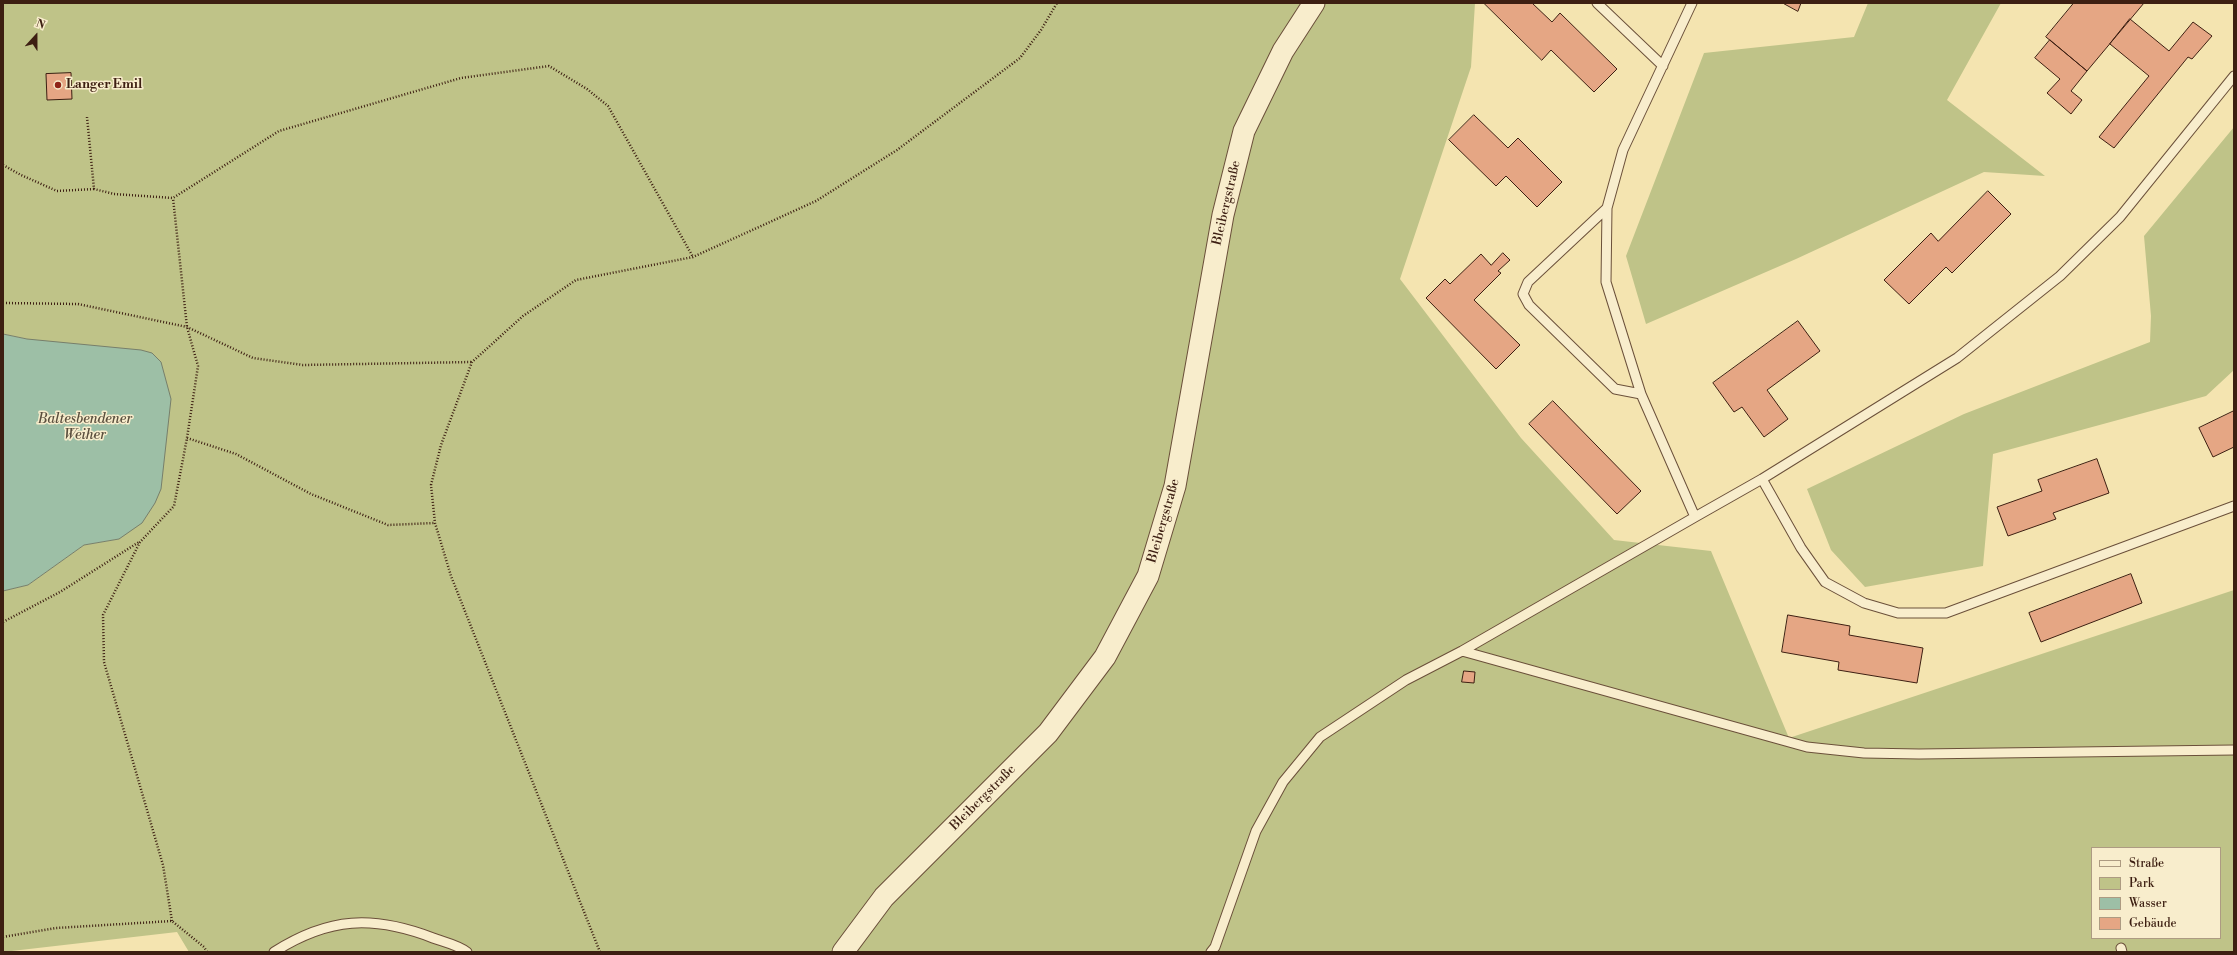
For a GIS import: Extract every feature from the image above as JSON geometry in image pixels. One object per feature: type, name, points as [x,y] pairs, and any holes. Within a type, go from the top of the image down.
[{"type":"street","name":"Bleibergstraße","points":[[843,952],[884,897],[1048,733],[1105,657],[1148,576],[1175,486],[1223,215],[1244,131],[1283,51],[1314,3]]},
{"type":"lane","points":[[1597,3],[1663,66]]},
{"type":"lane","points":[[1692,3],[1623,150],[1607,208],[1606,282],[1641,394],[1695,518]]},
{"type":"lane","points":[[1211,952],[1215,947],[1256,831],[1283,782],[1320,737],[1406,680],[1462,651],[1762,479],[1957,358],[2060,276],[2120,217],[2234,76]]},
{"type":"lane","points":[[1607,208],[1588,224],[1528,282],[1523,294],[1529,305],[1615,389],[1641,394]]},
{"type":"lane","points":[[1762,479],[1801,548],[1825,582],[1864,603],[1898,613],[1946,613],[2234,506]]},
{"type":"lane","points":[[1462,651],[1807,747],[1864,753],[1919,754],[2234,750]]},
{"type":"lane","points":[[274,952],[296,938],[324,928],[356,921],[407,928],[467,952]]},
{"type":"path","points":[[600,952],[454,583],[435,523],[431,485],[441,445],[472,362],[523,316],[576,280],[694,257],[816,201],[897,150],[1020,58],[1041,30],[1057,3]]},
{"type":"path","points":[[3,165],[21,175],[57,191],[94,189],[114,194],[173,198],[279,131],[461,78],[549,66],[587,89],[608,106],[694,257]]},
{"type":"path","points":[[87,117],[94,189]]},
{"type":"path","points":[[3,622],[60,592],[140,542],[174,506],[187,438],[198,366],[187,327],[173,198]]},
{"type":"path","points":[[3,303],[78,304],[187,327],[253,358],[303,365],[472,362]]},
{"type":"path","points":[[187,438],[236,454],[311,494],[388,525],[435,523]]},
{"type":"path","points":[[140,542],[103,615],[104,662],[163,865],[172,921]]},
{"type":"path","points":[[3,937],[56,928],[172,921],[204,946],[207,952]]},
{"type":"green space","points":[[3,3],[1475,3],[1471,67],[1400,279],[1521,438],[1614,540],[1711,551],[1789,738],[2234,590],[2234,952],[189,952],[177,932],[3,952],[3,591],[28,585],[84,545],[119,539],[27,339],[3,334]]},
{"type":"green space","points":[[1868,3],[2001,3],[1947,100],[2045,176],[1984,172],[1796,259],[1646,324],[1626,256],[1704,53],[1854,37]]},
{"type":"green space","points":[[2234,127],[2234,370],[2206,396],[1993,454],[1983,566],[1865,587],[1831,550],[1807,489],[1964,414],[2150,342],[2151,316],[2144,236]]},
{"type":"water","name":"Baltesbendener Weiher","points":[[3,334],[27,339],[141,350],[152,353],[161,362],[171,399],[161,489],[155,503],[142,523],[119,539],[84,545],[28,585],[3,591]]},
{"type":"building","points":[[1484,3],[1532,3],[1552,22],[1560,13],[1617,69],[1594,92],[1551,50],[1542,60]]},
{"type":"building","points":[[1783,3],[1801,3],[1798,11]]},
{"type":"building","points":[[2074,3],[2144,3],[2087,71],[2046,37]]},
{"type":"building","points":[[2130,19],[2169,51],[2193,22],[2212,36],[2192,59],[2188,57],[2114,148],[2099,137],[2149,76],[2110,44]]},
{"type":"building","points":[[2050,40],[2087,71],[2071,91],[2082,100],[2071,114],[2047,93],[2060,79],[2035,58]]},
{"type":"building","points":[[71,73],[72,99],[47,100],[46,74]]},
{"type":"building","points":[[1474,115],[1508,148],[1518,138],[1562,182],[1537,207],[1506,176],[1496,186],[1449,140]]},
{"type":"building","points":[[1988,191],[2011,214],[1952,273],[1946,267],[1909,304],[1884,280],[1931,233],[1938,241]]},
{"type":"building","points":[[1503,253],[1510,260],[1498,271],[1501,273],[1474,300],[1520,345],[1496,369],[1426,298],[1445,279],[1450,284],[1481,254],[1491,265]]},
{"type":"building","points":[[1798,321],[1820,351],[1767,390],[1788,419],[1764,437],[1742,407],[1734,412],[1713,383]]},
{"type":"building","points":[[1553,401],[1641,491],[1617,514],[1529,424]]},
{"type":"building","points":[[2234,411],[2234,447],[2213,457],[2199,428]]},
{"type":"building","points":[[2097,459],[2109,493],[2053,513],[2056,519],[2008,536],[1997,507],[2042,491],[2038,480]]},
{"type":"building","points":[[2131,574],[2142,603],[2041,642],[2029,613]]},
{"type":"building","points":[[1788,615],[1850,626],[1849,635],[1923,648],[1917,683],[1838,670],[1839,662],[1782,652]]},
{"type":"building","points":[[1464,671],[1475,672],[1474,683],[1462,682]]},
{"type":"place","name":"Langer Emil","points":[[58,85]]}]
